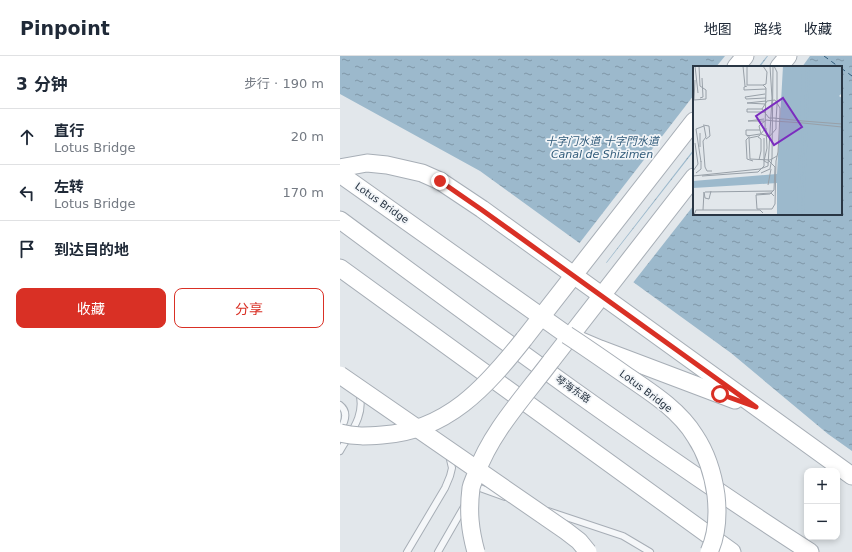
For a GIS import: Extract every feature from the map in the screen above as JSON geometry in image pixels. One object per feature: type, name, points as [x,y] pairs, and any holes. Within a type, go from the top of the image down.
[{"type":"main road","points":[[737,66],[745,56]]},
{"type":"main road","points":[[780,66],[788,56]]},
{"type":"main road","points":[[340,432],[365,436],[391,435],[412,430],[430,424],[450,413],[467,402],[483,388],[507,361],[693,122]]},
{"type":"main road","name":"Lotus Bridge","points":[[340,168],[367,163],[388,165],[422,173],[440,181],[852,476]]},
{"type":"main road","name":"Lotus Bridge","points":[[340,174],[567,335],[651,392],[670,407],[695,435],[709,464],[714,482],[717,508],[716,527],[709,552]]},
{"type":"main road","points":[[476,552],[471,532],[469,513],[472,487],[480,462],[507,420],[551,361],[693,178]]},
{"type":"main road","name":"琴海东路","points":[[340,220],[474,319],[624,425],[753,515],[810,552]]},
{"type":"main road","points":[[340,268],[732,552]]},
{"type":"main road","name":"Lotus Bridge","points":[[567,335],[600,349],[756,407]]},
{"type":"main road","points":[[345,379],[566,531],[579,541],[588,552]]},
{"type":"lane","points":[[340,451],[357,422],[361,412],[361,400],[345,379]]},
{"type":"lane","points":[[340,405],[345,411],[346,417],[340,432]]},
{"type":"lane","points":[[407,552],[445,488],[450,476],[451,461],[446,448]]},
{"type":"lane","points":[[438,552],[467,501],[475,491],[482,486],[499,485]]},
{"type":"lane","points":[[480,488],[623,536],[650,552]]},
{"type":"water","name":"十字门水道 十字門水道 Canal de Shizimen","points":[[340,56],[852,56],[852,451],[828,434],[731,353],[480,171],[340,94]]},
{"type":"pier","points":[[725,56],[767,56],[759,66],[717,66]]},
{"type":"pier","points":[[768,56],[810,56],[803,66],[761,66]]},
{"type":"pier","points":[[693,96],[693,150],[605,264],[578,245]]},
{"type":"pier","points":[[693,152],[693,206],[632,284],[605,265]]},
{"type":"ferry route","points":[[824,56],[838,66]]},
{"type":"ferry route","points":[[842,69],[852,76]]},
{"type":"route","points":[[440,181],[756,407],[720,394]]}]
